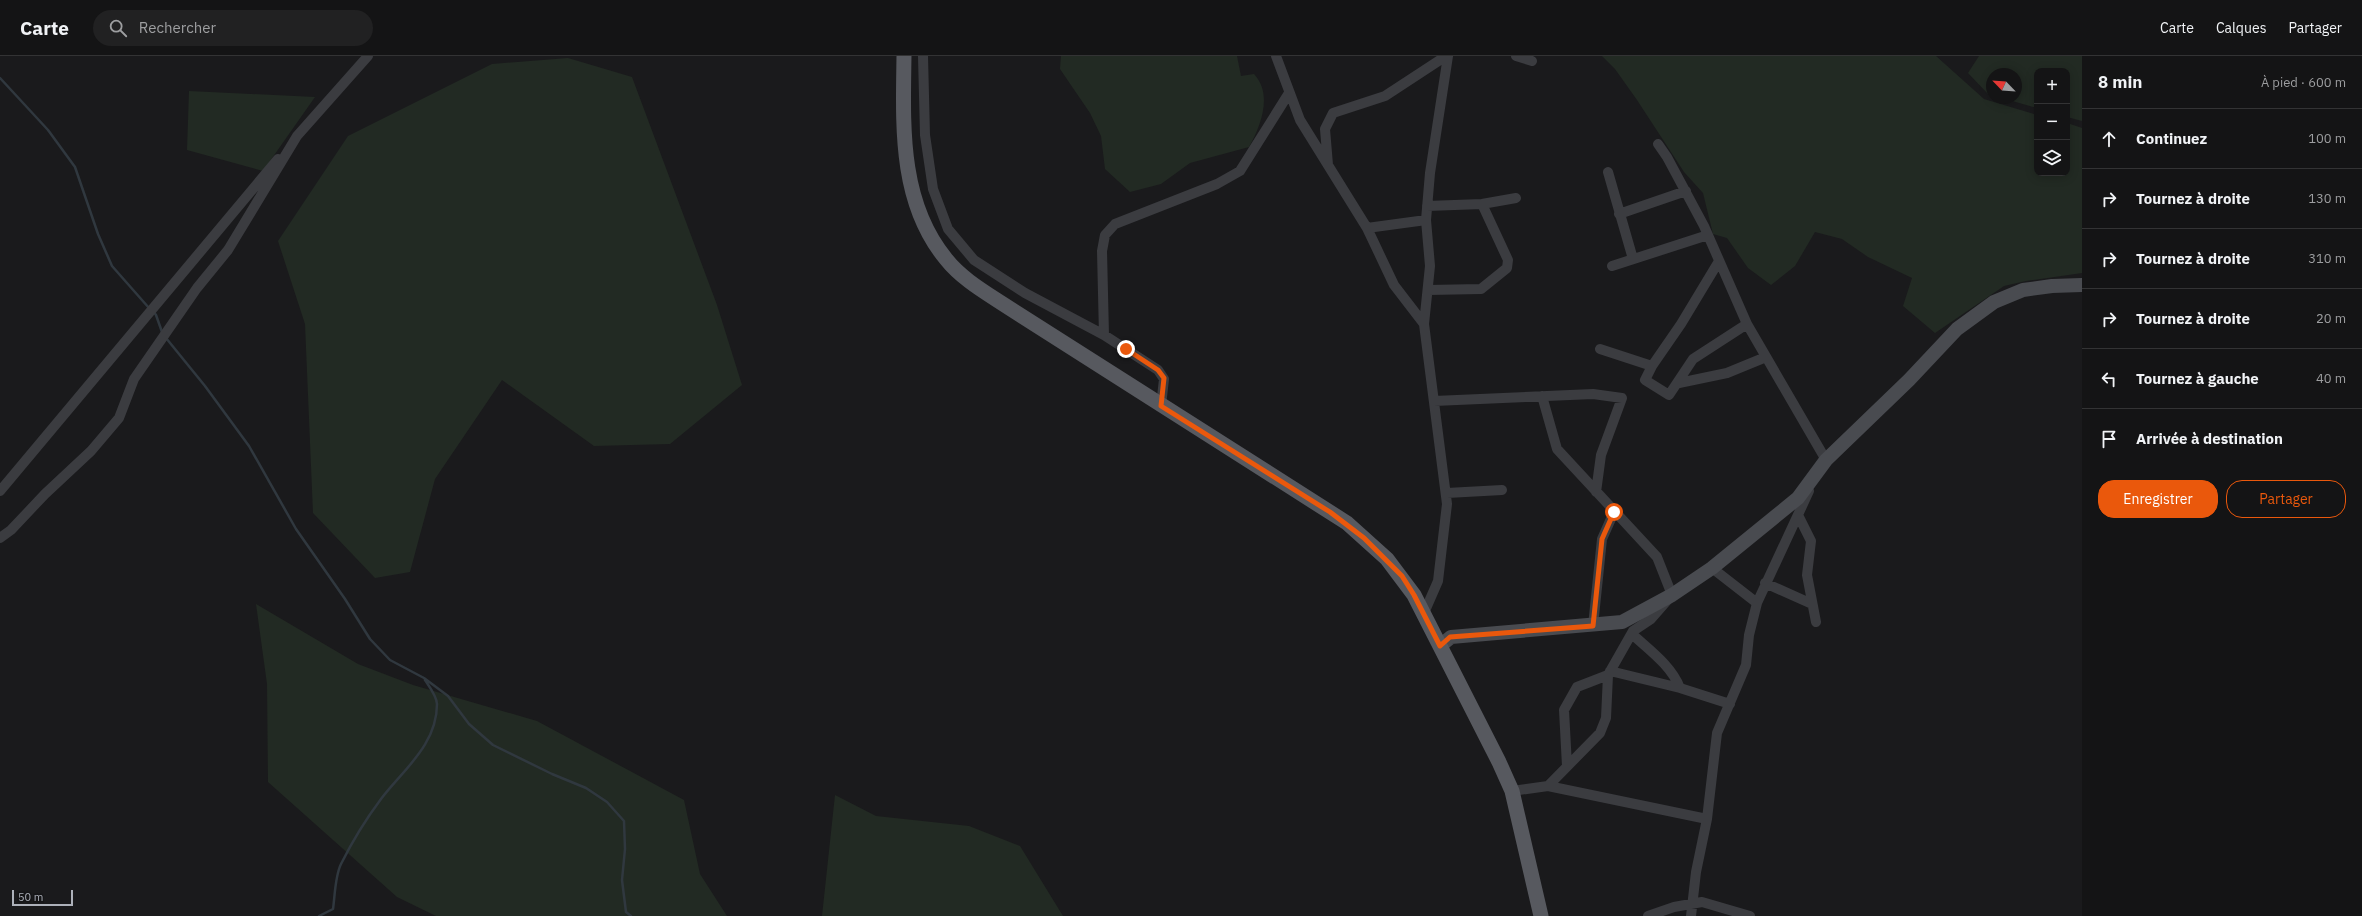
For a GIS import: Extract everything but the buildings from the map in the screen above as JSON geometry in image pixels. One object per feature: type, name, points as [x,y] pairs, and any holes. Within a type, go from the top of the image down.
[{"type":"main road","points":[[904,56],[904,127],[907,172],[921,218],[946,260],[967,280],[1003,304],[1347,523],[1387,559],[1402,576],[1424,613],[1512,791],[1541,916]]},
{"type":"street","points":[[0,491],[297,136],[361,61],[368,56]]},
{"type":"street","points":[[923,56],[925,135],[933,189],[948,229],[974,260],[1025,294],[1104,335],[1158,370],[1164,378],[1161,406]]},
{"type":"street","points":[[1276,56],[1300,120],[1367,228],[1394,284],[1424,324]]},
{"type":"street","points":[[1328,167],[1325,129],[1333,112],[1385,96],[1447,56]]},
{"type":"street","points":[[1424,613],[1438,581],[1447,493],[1424,324],[1430,266],[1426,220],[1427,206],[1430,173],[1447,56]]},
{"type":"street","points":[[1516,56],[1532,61]]},
{"type":"street","points":[[1104,335],[1102,251],[1105,235],[1115,224],[1217,184],[1240,171],[1289,93]]},
{"type":"street","points":[[0,538],[11,530],[45,494],[91,451],[120,418],[134,379],[197,288],[228,250],[297,136]]},
{"type":"street","points":[[1658,144],[1686,191],[1708,235],[1747,324],[1766,357],[1822,465]]},
{"type":"street","points":[[1608,172],[1633,259]]},
{"type":"street","points":[[1619,214],[1686,191]]},
{"type":"street","points":[[1427,206],[1482,204],[1516,198]]},
{"type":"street","points":[[1428,290],[1481,289],[1507,268],[1508,260],[1482,204]]},
{"type":"street","points":[[1367,228],[1426,220]]},
{"type":"street","points":[[1612,266],[1708,235]]},
{"type":"street","points":[[1719,261],[1681,324],[1652,366],[1645,380],[1666,394],[1671,393],[1679,383],[1693,359],[1747,324]]},
{"type":"street","points":[[1440,646],[1450,637],[1593,626],[1622,622],[1672,595],[1712,568],[1798,498],[1822,465],[1909,380],[1957,329],[1994,302],[2023,290],[2052,286],[2082,285]]},
{"type":"street","points":[[1600,349],[1652,366]]},
{"type":"street","points":[[1679,383],[1727,373],[1766,357]]},
{"type":"street","points":[[1434,401],[1593,394],[1622,398],[1601,455],[1596,492]]},
{"type":"street","points":[[1542,396],[1557,449],[1657,557],[1672,595]]},
{"type":"street","points":[[1691,916],[1691,904],[1707,819],[1717,733],[1746,665],[1749,635],[1757,603],[1822,465]]},
{"type":"street","points":[[1447,493],[1502,490]]},
{"type":"street","points":[[1593,626],[1602,539],[1614,512]]},
{"type":"street","points":[[1798,515],[1811,541],[1807,575],[1816,622]]},
{"type":"street","points":[[1712,568],[1757,603]]},
{"type":"street","points":[[1766,583],[1812,604]]},
{"type":"street","points":[[1548,786],[1600,733],[1606,718],[1609,673],[1632,634],[1651,619],[1672,595]]},
{"type":"street","points":[[1632,634],[1662,662],[1676,678],[1680,688]]},
{"type":"street","points":[[1567,766],[1564,710],[1577,687],[1609,673],[1680,688],[1730,704]]},
{"type":"street","points":[[1512,791],[1548,786],[1707,819]]},
{"type":"street","points":[[1648,916],[1674,907],[1702,902],[1750,916]]},
{"type":"shaded area","points":[[1061,56],[1237,56],[1241,76],[1254,74],[1260,82],[1263,91],[1263,110],[1258,130],[1249,147],[1190,163],[1161,184],[1130,192],[1105,169],[1101,136],[1090,113],[1060,69]]},
{"type":"shaded area","points":[[1602,56],[1936,56],[1986,100],[1986,104],[2001,104],[2034,114],[2034,176],[2070,176],[2070,124],[2082,128],[2082,273],[2026,281],[2004,286],[1935,333],[1903,306],[1912,278],[1868,257],[1842,239],[1815,232],[1795,266],[1771,285],[1748,268],[1727,238],[1713,234],[1703,193],[1684,172],[1615,69]]},
{"type":"shaded area","points":[[1979,56],[2082,56],[2082,121],[2070,118],[2070,68],[2034,68],[2034,107],[2022,104],[2022,68],[1986,68],[1986,92],[1968,73]]},
{"type":"shaded area","points":[[568,58],[632,77],[717,305],[742,385],[670,444],[594,446],[502,380],[435,479],[410,572],[375,578],[313,513],[305,324],[278,241],[348,136],[492,64]]},
{"type":"shaded area","points":[[189,91],[315,97],[263,171],[187,150]]},
{"type":"shaded area","points":[[256,604],[358,664],[413,685],[537,721],[684,800],[700,874],[727,916],[436,916],[397,897],[268,782],[267,684]]},
{"type":"shaded area","points":[[835,795],[876,816],[969,826],[1020,846],[1063,916],[822,916]]},
{"type":"waterway","points":[[0,78],[48,130],[75,167],[98,234],[112,266],[149,308]]},
{"type":"waterway","points":[[153,311],[162,332]]},
{"type":"waterway","points":[[166,338],[205,386],[249,446],[296,529],[345,599],[370,639],[390,660],[424,678],[448,696],[469,724],[493,745],[552,774],[586,788],[607,802],[624,821],[625,849],[622,880],[626,912],[631,916]]},
{"type":"waterway","points":[[319,916],[333,909],[336,880],[339,869],[370,814],[417,756],[431,732],[435,719],[437,701],[425,680]]},
{"type":"route","points":[[1126,349],[1158,370],[1164,378],[1161,406],[1347,523],[1387,559],[1402,576],[1414,595],[1440,646],[1450,637],[1593,626],[1602,539],[1614,512]]}]
